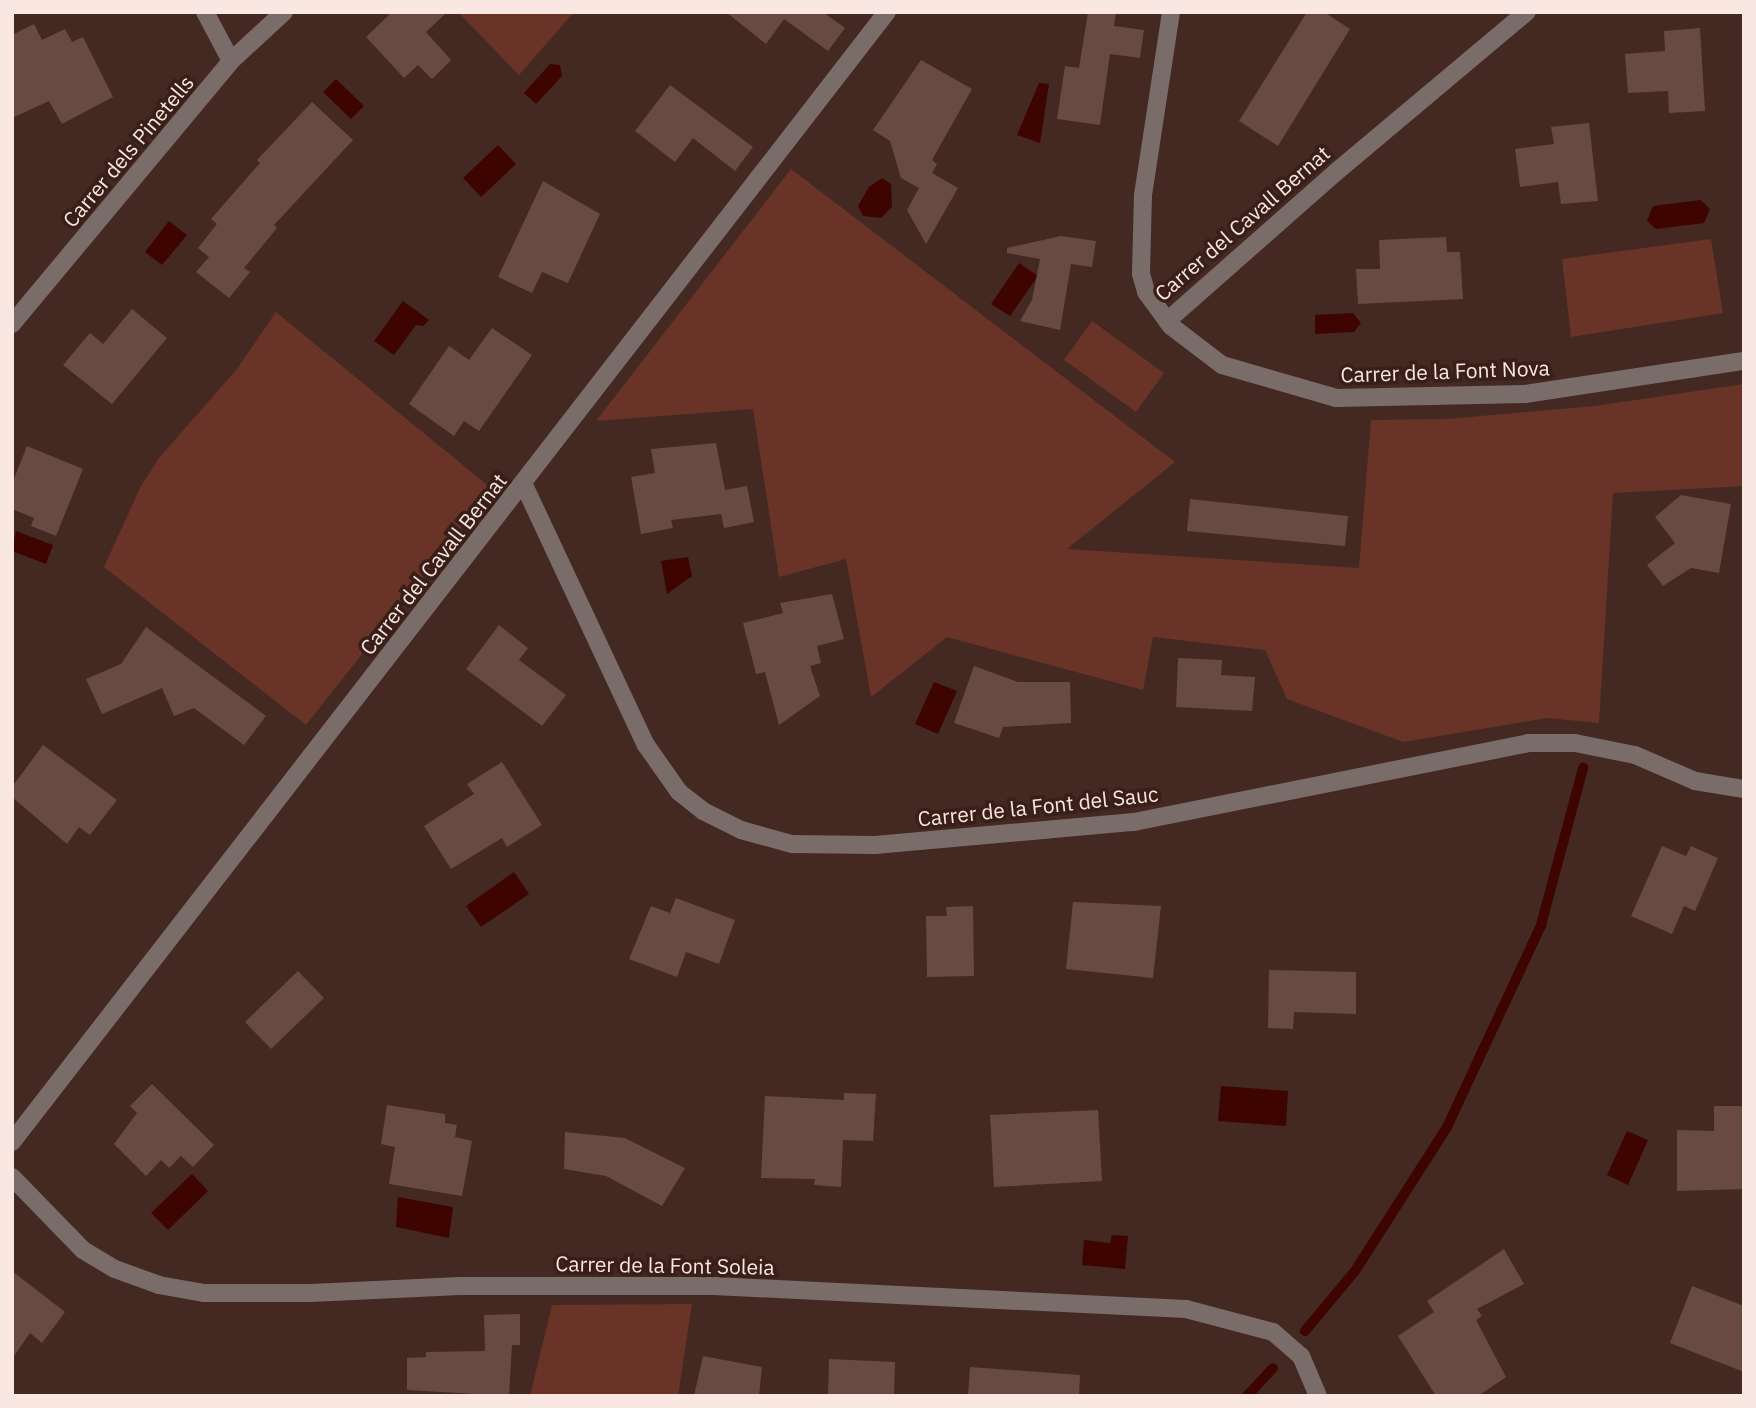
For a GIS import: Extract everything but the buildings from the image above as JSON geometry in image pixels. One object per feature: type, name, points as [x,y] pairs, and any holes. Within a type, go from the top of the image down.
[{"type":"street","points":[[205,12],[231,61]]},
{"type":"street","name":"Carrer dels Pinetells","points":[[12,324],[231,61],[284,12]]},
{"type":"street","name":"Carrer del Cavall Bernat","points":[[12,1142],[524,485],[887,12]]},
{"type":"street","name":"Carrer del Cavall Bernat","points":[[1171,12],[1143,195],[1141,254],[1146,292],[1167,321],[1335,172],[1527,12]]},
{"type":"street","name":"Carrer de la Font Nova","points":[[1167,321],[1222,365],[1336,398],[1525,394],[1744,361]]},
{"type":"street","name":"Carrer de la Font del Sauc","points":[[524,485],[646,745],[679,792],[703,811],[741,830],[792,844],[874,845],[1134,822],[1528,743],[1575,743],[1635,755],[1695,781],[1744,789]]},
{"type":"street","name":"Carrer de la Font Soleia","points":[[12,1177],[83,1250],[115,1269],[159,1285],[204,1293],[311,1293],[460,1286],[715,1286],[1162,1307],[1230,1317],[1273,1332],[1301,1356],[1318,1396]]},
{"type":"shaded area","points":[[458,12],[574,12],[519,75]]},
{"type":"shaded area","points":[[550,64],[560,65],[562,76],[536,104],[524,93]]},
{"type":"shaded area","points":[[336,79],[364,106],[351,119],[323,92]]},
{"type":"shaded area","points":[[1039,83],[1049,84],[1040,143],[1017,135]]},
{"type":"shaded area","points":[[498,145],[516,164],[481,197],[463,178]]},
{"type":"shaded area","points":[[791,169],[1175,462],[1067,549],[1359,568],[1371,420],[1447,419],[1595,406],[1744,384],[1744,486],[1613,493],[1599,723],[1547,718],[1403,742],[1287,699],[1265,650],[1153,637],[1143,690],[947,637],[871,697],[846,559],[779,577],[753,409],[596,421]]},
{"type":"shaded area","points":[[882,178],[891,184],[892,207],[881,218],[863,216],[858,206],[869,187]]},
{"type":"shaded area","points":[[1701,200],[1710,209],[1704,223],[1656,229],[1647,221],[1653,206]]},
{"type":"shaded area","points":[[169,221],[187,235],[162,265],[145,252]]},
{"type":"shaded area","points":[[1711,239],[1723,313],[1571,337],[1562,259]]},
{"type":"shaded area","points":[[1019,263],[1038,276],[1010,316],[991,304]]},
{"type":"shaded area","points":[[403,301],[429,320],[423,326],[416,325],[394,355],[374,341]]},
{"type":"shaded area","points":[[276,312],[492,489],[306,725],[104,567],[141,486],[159,458],[237,369]]},
{"type":"shaded area","points":[[1353,313],[1361,323],[1354,332],[1315,334],[1315,315]]},
{"type":"shaded area","points":[[1092,321],[1164,373],[1136,412],[1064,360]]},
{"type":"shaded area","points":[[16,531],[53,545],[46,564],[12,551]]},
{"type":"shaded area","points":[[688,557],[692,576],[667,594],[661,561]]},
{"type":"shaded area","points":[[934,682],[957,691],[938,734],[915,724]]},
{"type":"shaded area","points":[[514,872],[529,894],[481,927],[466,906]]},
{"type":"shaded area","points":[[1221,1086],[1288,1091],[1286,1126],[1218,1121]]},
{"type":"shaded area","points":[[1627,1131],[1648,1140],[1628,1185],[1607,1175]]},
{"type":"shaded area","points":[[192,1174],[208,1191],[168,1230],[151,1213]]},
{"type":"shaded area","points":[[398,1197],[453,1207],[449,1238],[396,1227]]},
{"type":"shaded area","points":[[1112,1235],[1128,1236],[1125,1269],[1082,1265],[1084,1240],[1110,1243]]},
{"type":"shaded area","points":[[692,1304],[678,1396],[530,1396],[552,1305]]},
{"type":"waterway","points":[[1305,1331],[1355,1271],[1447,1127],[1541,925],[1583,768]]},
{"type":"waterway","points":[[1247,1396],[1273,1368]]}]
